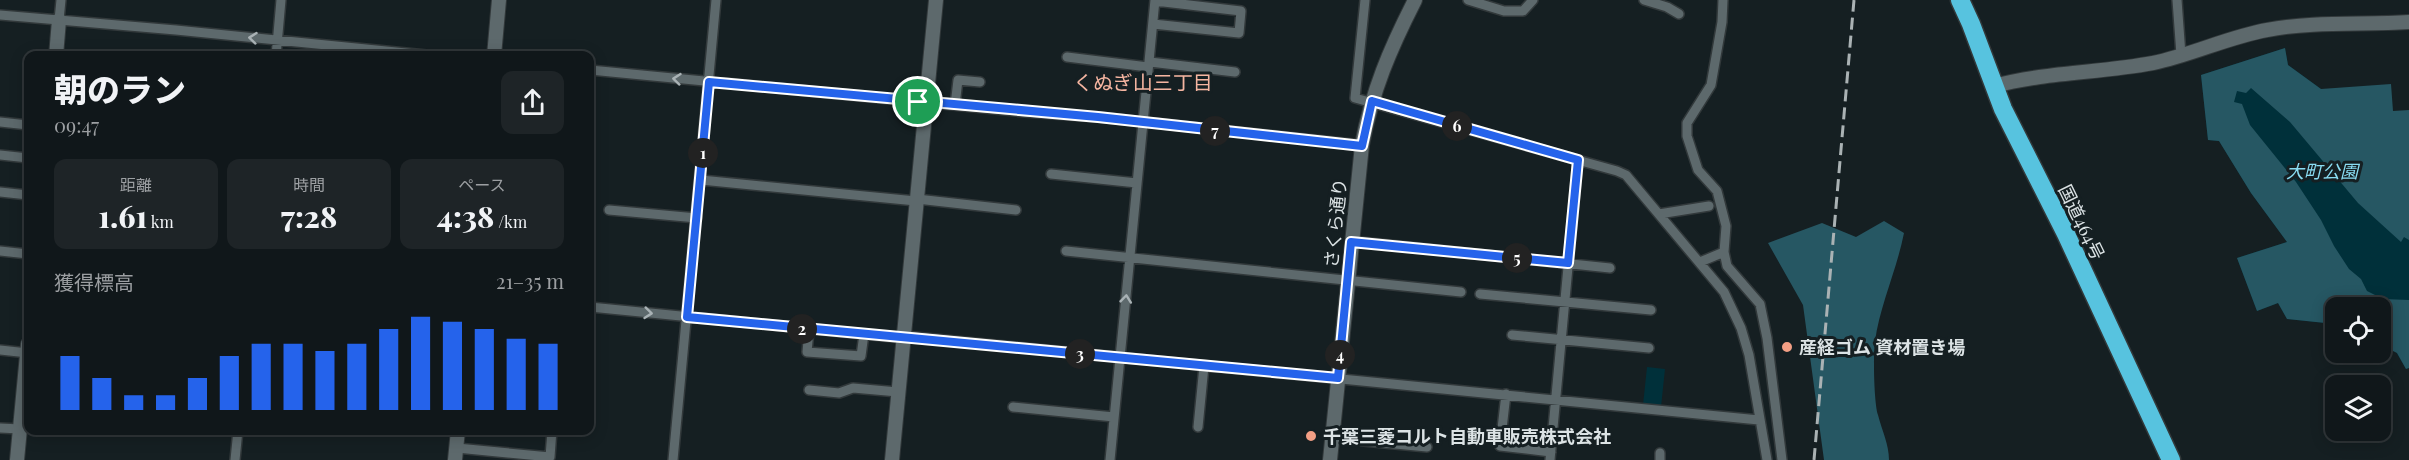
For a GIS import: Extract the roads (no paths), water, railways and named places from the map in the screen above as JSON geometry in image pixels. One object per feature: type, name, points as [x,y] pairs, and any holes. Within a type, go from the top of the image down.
[{"type":"highway","name":"国道464号","points":[[1960,0],[2003,109],[2066,234],[2171,460]]},
{"type":"street","points":[[56,51],[61,0]]},
{"type":"street","points":[[277,51],[281,0]]},
{"type":"street","points":[[494,51],[499,0]]},
{"type":"street","points":[[673,460],[717,0]]},
{"type":"street","points":[[892,460],[936,0]]},
{"type":"street","points":[[1365,0],[1356,98],[1626,175],[1724,292],[1741,328],[1749,355],[1767,460]]},
{"type":"street","name":"さくら通り","points":[[1330,460],[1362,146],[1372,101],[1388,54],[1415,0]]},
{"type":"street","points":[[1468,0],[1515,12],[1523,11],[1533,0]]},
{"type":"street","points":[[1644,0],[1667,7],[1679,14]]},
{"type":"street","points":[[1723,0],[1722,22],[1711,85],[1687,123],[1687,136],[1698,170],[1717,191],[1726,226],[1724,252],[1727,266],[1760,304],[1767,338],[1782,460]]},
{"type":"street","points":[[2177,0],[2181,55]]},
{"type":"street","points":[[1110,460],[1155,1],[1241,11],[1239,33],[1153,24]]},
{"type":"street","points":[[0,15],[318,44],[354,51]]},
{"type":"street","points":[[1994,86],[2046,75],[2154,63],[2236,37],[2268,30],[2315,24],[2409,22]]},
{"type":"street","points":[[317,51],[318,44]]},
{"type":"street","points":[[1066,57],[1235,72]]},
{"type":"street","points":[[594,70],[1142,122],[1362,146]]},
{"type":"street","points":[[955,105],[958,80],[980,82]]},
{"type":"street","points":[[0,122],[24,125]]},
{"type":"street","points":[[0,155],[24,158]]},
{"type":"street","points":[[1506,394],[1500,446],[1551,456],[1578,160]]},
{"type":"street","points":[[1051,174],[1137,183]]},
{"type":"street","points":[[701,180],[1016,210]]},
{"type":"street","points":[[0,192],[24,195]]},
{"type":"street","points":[[1659,214],[1708,206]]},
{"type":"street","points":[[609,210],[697,218]]},
{"type":"street","points":[[1351,242],[1610,268]]},
{"type":"street","points":[[0,251],[24,254]]},
{"type":"street","points":[[1066,251],[1461,292]]},
{"type":"street","points":[[1700,262],[1724,252]]},
{"type":"street","points":[[1480,294],[1651,310]]},
{"type":"street","points":[[594,307],[809,330],[1120,357],[1759,420]]},
{"type":"street","points":[[809,330],[807,352],[850,356],[861,356],[864,334]]},
{"type":"street","points":[[1512,335],[1649,348]]},
{"type":"street","points":[[0,350],[24,350]]},
{"type":"street","points":[[1198,427],[1204,366]]},
{"type":"street","points":[[809,390],[839,393],[853,388],[898,392]]},
{"type":"street","points":[[17,460],[24,390]]},
{"type":"street","points":[[1013,407],[1114,417]]},
{"type":"street","points":[[0,428],[20,429]]},
{"type":"street","points":[[235,460],[238,435]]},
{"type":"street","points":[[458,435],[456,454],[550,457],[552,435]]},
{"type":"street","points":[[1332,438],[1427,447]]},
{"type":"railway","points":[[1814,460],[1854,0]]},
{"type":"place","name":"産経ゴム 資材置き場","points":[[1787,347]]},
{"type":"place","name":"千葉三菱コルト自動車販売株式会社","points":[[1311,436]]},
{"type":"district","name":"くぬぎ山三丁目","points":[[1143,81]]},
{"type":"park label","name":"大町公園","points":[[2322,171]]}]
